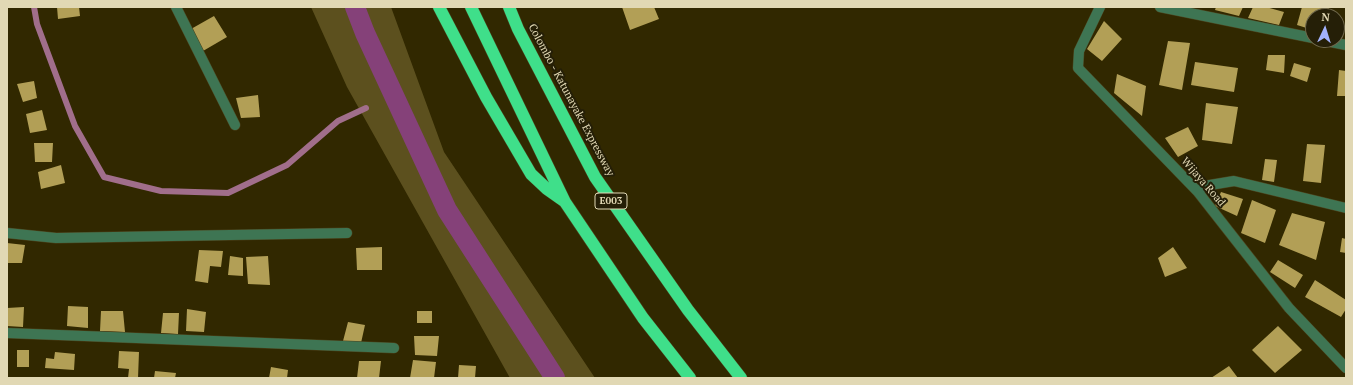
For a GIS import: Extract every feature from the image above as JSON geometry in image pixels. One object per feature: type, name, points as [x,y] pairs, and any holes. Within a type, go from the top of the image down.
[{"type":"highway","points":[[439,7],[486,97],[531,174],[564,202]]},
{"type":"highway","points":[[471,7],[564,202],[642,318],[690,378]]},
{"type":"highway","name":"Colombo - Katunayake Expressway","points":[[509,7],[518,29],[595,177],[688,310],[741,378]]},
{"type":"street","points":[[176,7],[235,124]]},
{"type":"street","name":"Wijaya Road","points":[[1100,7],[1079,51],[1078,68],[1198,192],[1289,308],[1346,368]]},
{"type":"street","points":[[1160,7],[1305,36]]},
{"type":"street","points":[[1198,192],[1204,186],[1234,181],[1346,208]]},
{"type":"street","points":[[7,233],[56,238],[348,233]]},
{"type":"street","points":[[7,333],[394,348]]},
{"type":"shaded area","points":[[311,7],[391,7],[444,152],[595,378],[510,378],[347,87]]},
{"type":"building","points":[[57,7],[79,7],[80,16],[58,19]]},
{"type":"building","points":[[622,7],[654,7],[659,19],[630,30]]},
{"type":"building","points":[[1216,7],[1243,7],[1239,16],[1215,10]]},
{"type":"building","points":[[1253,7],[1266,7],[1284,12],[1279,25],[1248,18]]},
{"type":"building","points":[[1302,7],[1329,7],[1305,8],[1305,28],[1297,25]]},
{"type":"building","points":[[214,16],[227,37],[203,51],[191,29]]},
{"type":"building","points":[[1104,21],[1122,39],[1102,61],[1087,49]]},
{"type":"building","points":[[1168,41],[1190,43],[1182,90],[1159,85]]},
{"type":"building","points":[[1268,55],[1285,55],[1284,73],[1266,70]]},
{"type":"building","points":[[1195,62],[1238,68],[1234,92],[1191,85]]},
{"type":"building","points":[[1294,63],[1311,68],[1307,82],[1290,76]]},
{"type":"building","points":[[1339,70],[1346,71],[1346,96],[1337,96]]},
{"type":"building","points":[[1117,74],[1146,86],[1142,116],[1114,93]]},
{"type":"building","points":[[34,81],[37,98],[23,102],[17,84]]},
{"type":"building","points":[[258,95],[260,117],[241,118],[236,98]]},
{"type":"building","points":[[1206,103],[1238,107],[1232,144],[1202,140]]},
{"type":"building","points":[[42,110],[47,130],[30,133],[26,114]]},
{"type":"building","points":[[1188,127],[1198,146],[1178,157],[1165,138]]},
{"type":"building","points":[[34,143],[53,143],[52,162],[35,162]]},
{"type":"building","points":[[1307,144],[1325,145],[1321,183],[1303,181]]},
{"type":"building","points":[[1265,159],[1277,160],[1274,182],[1262,180]]},
{"type":"building","points":[[61,165],[65,183],[41,189],[38,172]]},
{"type":"building","points":[[1221,192],[1243,199],[1237,216],[1215,206]]},
{"type":"building","points":[[1252,200],[1276,210],[1265,243],[1241,233]]},
{"type":"building","points":[[1292,213],[1325,222],[1316,260],[1279,245]]},
{"type":"building","points":[[1342,238],[1346,239],[1346,253],[1340,252]]},
{"type":"building","points":[[7,243],[25,245],[22,263],[7,263]]},
{"type":"building","points":[[382,247],[382,270],[357,270],[356,248]]},
{"type":"building","points":[[1173,247],[1187,268],[1165,277],[1158,258]]},
{"type":"building","points":[[199,250],[223,251],[221,267],[210,266],[208,283],[195,281]]},
{"type":"building","points":[[230,256],[243,258],[243,276],[228,275]]},
{"type":"building","points":[[268,256],[270,285],[248,284],[246,257]]},
{"type":"building","points":[[1278,260],[1303,275],[1295,288],[1270,272]]},
{"type":"building","points":[[1315,280],[1346,300],[1346,309],[1341,317],[1305,297]]},
{"type":"building","points":[[68,306],[88,307],[88,328],[67,326]]},
{"type":"building","points":[[24,307],[23,327],[7,326],[7,308]]},
{"type":"building","points":[[187,309],[206,312],[204,332],[186,331]]},
{"type":"building","points":[[101,311],[123,311],[125,332],[100,331]]},
{"type":"building","points":[[417,311],[432,311],[432,323],[417,323]]},
{"type":"building","points":[[163,313],[179,313],[178,334],[161,333]]},
{"type":"building","points":[[348,322],[365,325],[361,343],[343,341]]},
{"type":"building","points":[[1278,326],[1302,350],[1275,373],[1252,350]]},
{"type":"building","points":[[414,336],[439,336],[437,356],[415,355]]},
{"type":"building","points":[[17,350],[29,350],[29,367],[17,367]]},
{"type":"building","points":[[119,351],[139,352],[138,378],[128,378],[129,369],[118,368]]},
{"type":"building","points":[[55,352],[75,354],[74,370],[45,368],[46,358],[54,359]]},
{"type":"building","points":[[413,360],[436,362],[434,378],[410,378]]},
{"type":"building","points":[[359,361],[381,361],[379,378],[357,378]]},
{"type":"building","points":[[459,365],[476,366],[475,378],[458,378]]},
{"type":"building","points":[[1229,366],[1238,378],[1211,378]]},
{"type":"building","points":[[271,367],[288,370],[287,378],[269,378]]},
{"type":"building","points":[[155,371],[176,373],[175,378],[154,378]]},
{"type":"waterway","points":[[34,7],[37,24],[75,126],[104,177],[161,191],[228,193],[287,165],[338,121],[366,108]]},
{"type":"waterway","points":[[355,7],[365,33],[447,210],[555,378]]}]
